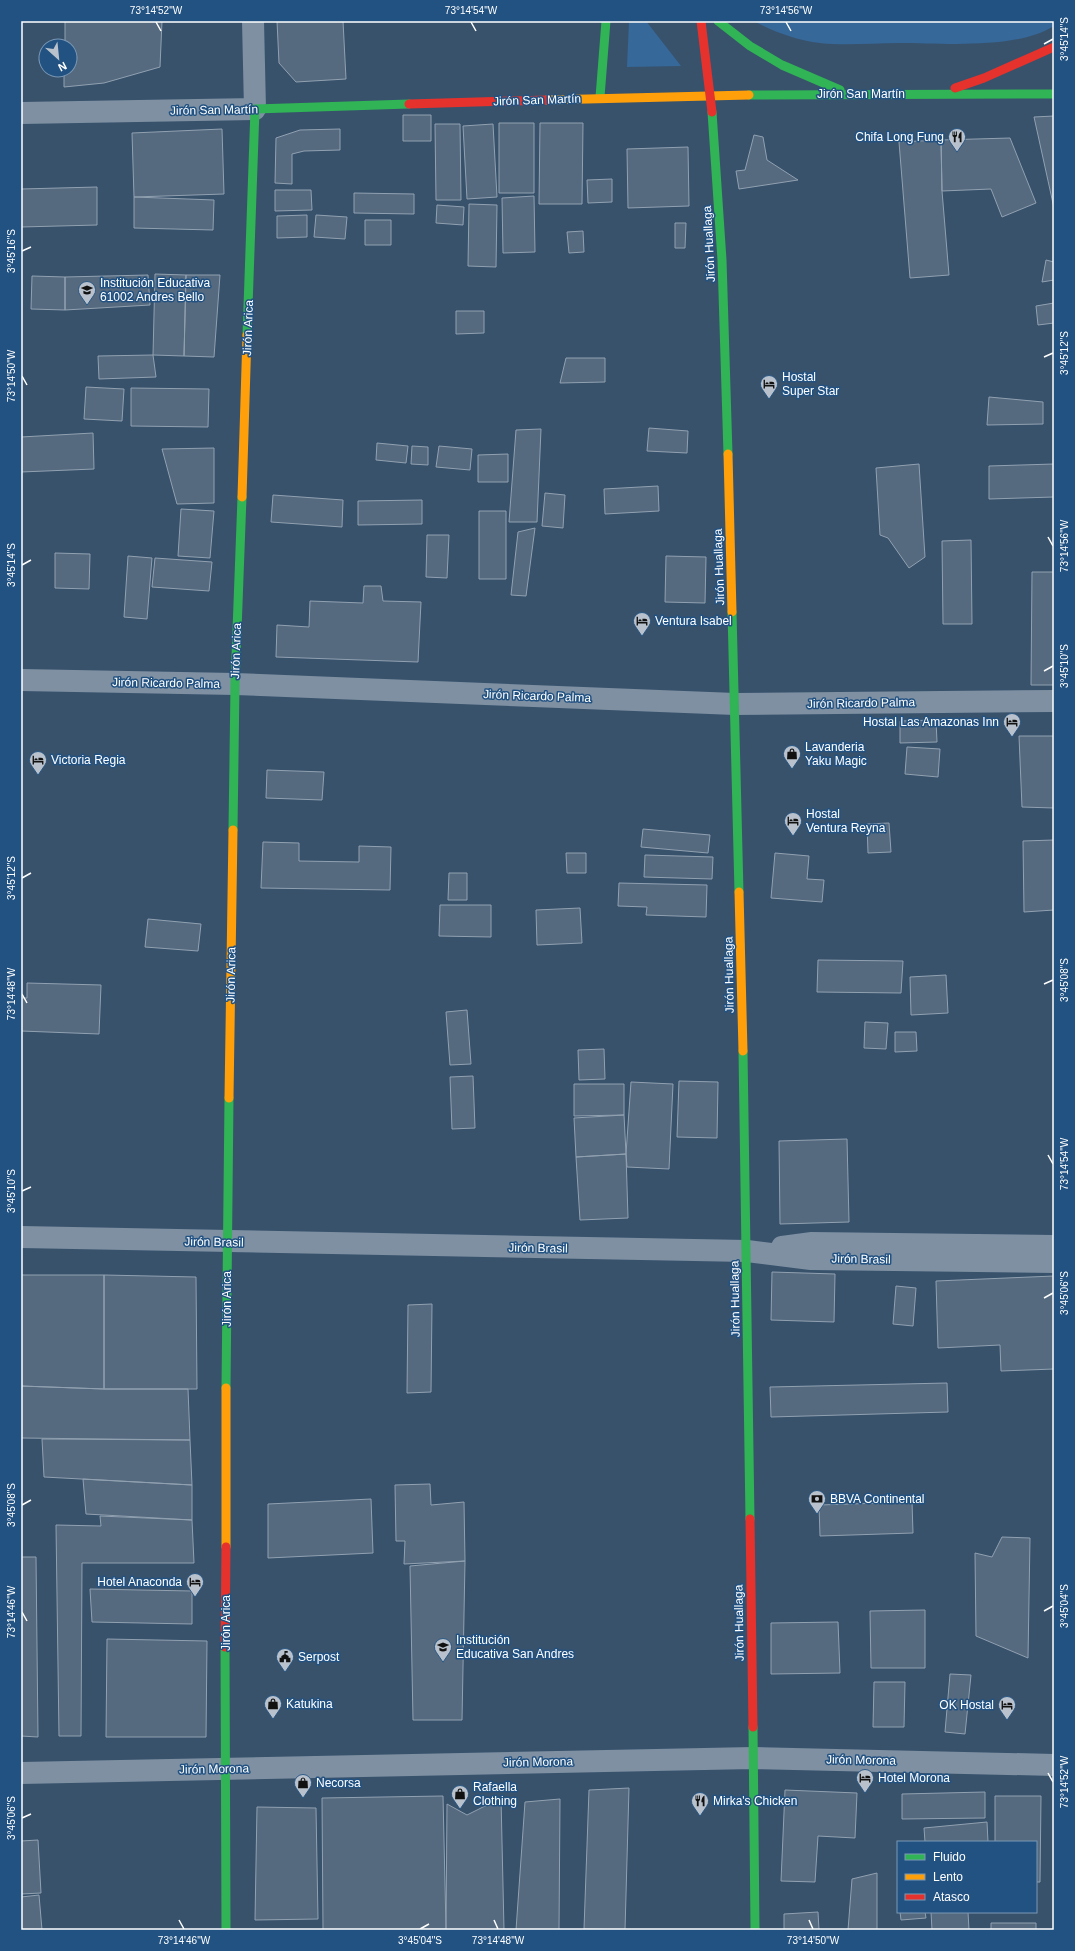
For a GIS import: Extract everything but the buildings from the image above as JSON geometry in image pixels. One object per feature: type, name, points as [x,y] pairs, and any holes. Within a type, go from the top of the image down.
[{"type":"main road","points":[[600,98],[606,21]]},
{"type":"main road","name":"Jirón Huallaga","points":[[701,21],[711,95],[722,260],[735,704],[747,1251],[755,1930]]},
{"type":"main road","points":[[718,21],[750,46],[782,65],[848,94]]},
{"type":"main road","points":[[939,94],[984,78],[1054,47]]},
{"type":"main road","name":"Jirón San Martín","points":[[256,109],[711,95],[1054,94]]},
{"type":"main road","name":"Jirón Arica","points":[[226,1930],[225,1769],[228,1242],[235,684],[256,109]]},
{"type":"street","name":"Jirón Arica","points":[[253,21],[256,109]]},
{"type":"street","name":"Jirón San Martín","points":[[21,113],[256,109]]},
{"type":"street","name":"Jirón Ricardo Palma","points":[[21,680],[235,684],[735,704],[1054,701]]},
{"type":"street","name":"Jirón Brasil","points":[[21,1237],[747,1251],[811,1259],[1054,1262]]},
{"type":"street","points":[[747,1251],[812,1243],[1054,1246]]},
{"type":"street","name":"Jirón Morona","points":[[21,1773],[753,1758],[1054,1764]]},
{"type":"shaded area","points":[[629,21],[646,21],[681,66],[627,67]]},
{"type":"shaded area","points":[[754,21],[1054,21],[1054,26],[1038,34],[1020,39],[979,44],[840,44],[811,42],[794,38]]},
{"type":"traffic: fast","points":[[600,97],[606,21]]},
{"type":"traffic: fast","points":[[718,21],[750,46],[782,65],[840,90]]},
{"type":"traffic: fast","points":[[749,95],[1054,94]]},
{"type":"traffic: fast","points":[[247,335],[255,109],[409,104]]},
{"type":"traffic: fast","points":[[712,112],[722,260],[728,454]]},
{"type":"traffic: fast","points":[[233,830],[235,684],[242,497]]},
{"type":"traffic: fast","points":[[732,612],[739,892]]},
{"type":"traffic: fast","points":[[743,1051],[750,1519]]},
{"type":"traffic: fast","points":[[226,1388],[229,1098]]},
{"type":"traffic: fast","points":[[225,1647],[226,1930]]},
{"type":"traffic: fast","points":[[753,1727],[755,1930]]},
{"type":"traffic: slow","points":[[547,100],[749,95]]},
{"type":"traffic: slow","points":[[242,497],[247,335]]},
{"type":"traffic: slow","points":[[728,454],[732,612]]},
{"type":"traffic: slow","points":[[229,1098],[233,830]]},
{"type":"traffic: slow","points":[[739,892],[743,1051]]},
{"type":"traffic: slow","points":[[226,1388],[226,1547]]},
{"type":"traffic: jam","points":[[701,21],[712,112]]},
{"type":"traffic: jam","points":[[955,88],[984,78],[1054,47]]},
{"type":"traffic: jam","points":[[409,104],[547,100]]},
{"type":"traffic: jam","points":[[750,1519],[753,1727]]},
{"type":"traffic: jam","points":[[225,1647],[226,1547]]},
{"type":"place","name":"Chifa Long Fung","points":[[957,152]]},
{"type":"place","name":"Institución Educativa 61002 Andres Bello","points":[[87,305]]},
{"type":"place","name":"Hostal Super Star","points":[[769,399]]},
{"type":"place","name":"Ventura Isabel","points":[[642,636]]},
{"type":"place","name":"Hostal Las Amazonas Inn","points":[[1012,737]]},
{"type":"place","name":"Lavanderia Yaku Magic","points":[[792,769]]},
{"type":"place","name":"Victoria Regia","points":[[38,775]]},
{"type":"place","name":"Hostal Ventura Reyna","points":[[793,836]]},
{"type":"place","name":"BBVA Continental","points":[[817,1514]]},
{"type":"place","name":"Hotel Anaconda","points":[[195,1597]]},
{"type":"place","name":"Institución Educativa San Andres","points":[[443,1662]]},
{"type":"place","name":"Serpost","points":[[285,1672]]},
{"type":"place","name":"Katukina","points":[[273,1719]]},
{"type":"place","name":"OK Hostal","points":[[1007,1720]]},
{"type":"place","name":"Hotel Morona","points":[[865,1793]]},
{"type":"place","name":"Necorsa","points":[[303,1798]]},
{"type":"place","name":"Rafaella Clothing","points":[[460,1809]]},
{"type":"place","name":"Mirka's Chicken","points":[[700,1816]]}]
